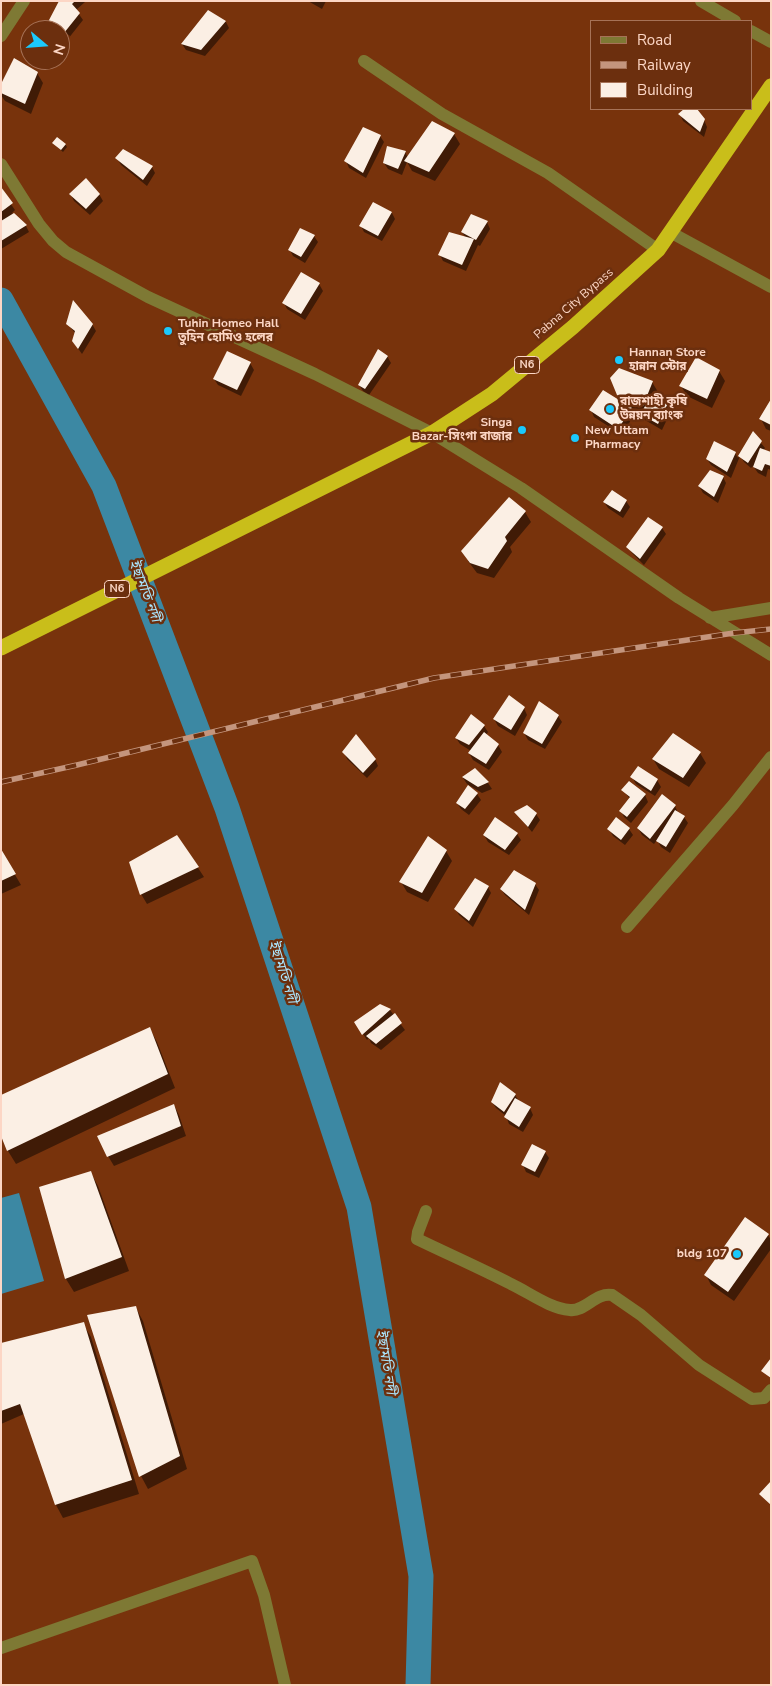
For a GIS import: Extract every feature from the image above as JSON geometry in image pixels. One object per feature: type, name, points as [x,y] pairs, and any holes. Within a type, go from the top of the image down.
[{"type":"highway","name":"Pabna City Bypass","points":[[1,648],[202,546],[432,433],[492,394],[573,327],[658,250],[771,86]]},
{"type":"street","points":[[1,36],[24,1]]},
{"type":"street","points":[[701,1],[733,20]]},
{"type":"street","points":[[752,32],[771,42]]},
{"type":"street","points":[[364,61],[442,114],[548,172],[658,250]]},
{"type":"street","points":[[1,164],[40,224],[53,241],[66,252],[148,297],[315,374],[432,433],[521,488],[679,598],[771,655]]},
{"type":"street","points":[[670,232],[771,286]]},
{"type":"street","points":[[710,618],[771,608]]},
{"type":"street","points":[[627,927],[771,757]]},
{"type":"street","points":[[426,1211],[417,1239],[510,1283],[544,1302],[568,1310],[578,1309],[606,1294],[612,1295],[641,1315],[698,1365],[752,1400],[764,1398],[771,1390]]},
{"type":"street","points":[[1,1648],[252,1561],[264,1595],[285,1685]]},
{"type":"shaded area","points":[[1,1],[771,1],[771,1685],[1,1685]]},
{"type":"water","points":[[19,1193],[44,1281],[1,1294],[1,1198]]},
{"type":"building","points":[[59,1],[75,1],[72,4],[80,13],[70,26],[70,20],[49,20]]},
{"type":"building","points":[[208,10],[226,21],[201,50],[181,44]]},
{"type":"building","points":[[14,58],[20,62],[20,70],[35,70],[38,72],[25,104],[1,93],[1,84]]},
{"type":"building","points":[[683,110],[698,110],[705,119],[700,132],[678,114]]},
{"type":"building","points":[[432,121],[455,133],[429,172],[404,161]]},
{"type":"building","points":[[363,127],[381,135],[363,173],[344,161]]},
{"type":"building","points":[[57,137],[66,144],[61,150],[52,143]]},
{"type":"building","points":[[387,146],[406,151],[398,169],[383,163]]},
{"type":"building","points":[[123,149],[153,166],[143,180],[115,158]]},
{"type":"building","points":[[86,178],[100,194],[86,209],[69,194]]},
{"type":"building","points":[[1,187],[13,203],[1,212]]},
{"type":"building","points":[[373,202],[392,212],[378,236],[359,226]]},
{"type":"building","points":[[14,213],[27,225],[1,241],[1,221]]},
{"type":"building","points":[[471,214],[488,221],[476,240],[461,232]]},
{"type":"building","points":[[300,228],[315,235],[301,257],[288,250]]},
{"type":"building","points":[[449,232],[474,239],[462,265],[438,255]]},
{"type":"building","points":[[301,272],[320,283],[301,314],[282,303]]},
{"type":"building","points":[[73,300],[93,324],[78,349],[72,341],[75,331],[66,324]]},
{"type":"building","points":[[378,349],[388,356],[365,389],[358,385]]},
{"type":"building","points":[[227,351],[251,362],[237,390],[213,379]]},
{"type":"building","points":[[696,357],[720,370],[707,399],[679,386]]},
{"type":"building","points":[[619,368],[653,381],[643,406],[617,395],[610,378]]},
{"type":"building","name":"রাজশাহী কৃষি উন্নয়ন ব্যাংক","points":[[603,390],[632,408],[618,429],[589,410]]},
{"type":"building","points":[[653,394],[668,403],[658,424],[640,414]]},
{"type":"building","points":[[771,399],[771,425],[759,419]]},
{"type":"building","points":[[753,431],[762,441],[748,463],[738,456]]},
{"type":"building","points":[[714,441],[736,452],[727,472],[706,459]]},
{"type":"building","points":[[760,448],[771,452],[771,466],[765,464],[762,471],[753,467]]},
{"type":"building","points":[[710,470],[724,476],[714,497],[698,486]]},
{"type":"building","points":[[612,490],[627,500],[620,512],[603,502]]},
{"type":"building","points":[[509,497],[526,511],[505,537],[507,541],[488,569],[470,563],[461,551]]},
{"type":"building","points":[[648,517],[663,527],[640,559],[626,547]]},
{"type":"building","points":[[509,695],[525,707],[511,730],[493,719]]},
{"type":"building","points":[[539,701],[559,715],[542,744],[523,733]]},
{"type":"building","points":[[471,714],[485,725],[469,745],[455,738]]},
{"type":"building","points":[[484,732],[499,744],[486,764],[468,753]]},
{"type":"building","points":[[673,733],[701,752],[683,778],[652,759]]},
{"type":"building","points":[[356,734],[376,759],[363,773],[342,752]]},
{"type":"building","points":[[638,766],[658,779],[651,791],[630,777]]},
{"type":"building","points":[[475,768],[489,782],[478,787],[462,777]]},
{"type":"building","points":[[629,781],[646,794],[627,817],[619,811],[630,797],[621,790]]},
{"type":"building","points":[[468,785],[478,793],[465,809],[456,803]]},
{"type":"building","points":[[662,794],[676,805],[650,839],[637,828]]},
{"type":"building","points":[[527,805],[537,813],[528,827],[514,812]]},
{"type":"building","points":[[675,810],[685,816],[666,847],[656,841]]},
{"type":"building","points":[[495,817],[518,833],[505,850],[483,835]]},
{"type":"building","points":[[616,817],[630,828],[621,840],[607,829]]},
{"type":"building","points":[[177,835],[199,867],[140,895],[129,862]]},
{"type":"building","points":[[428,836],[447,850],[422,893],[399,882]]},
{"type":"building","points":[[1,849],[16,874],[1,881]]},
{"type":"building","points":[[514,870],[536,883],[525,910],[500,889]]},
{"type":"building","points":[[475,878],[489,886],[469,921],[454,909]]},
{"type":"building","points":[[380,1004],[391,1009],[362,1035],[354,1022]]},
{"type":"building","points":[[395,1013],[402,1023],[376,1044],[366,1036]]},
{"type":"building","points":[[150,1027],[168,1074],[7,1151],[1,1136],[1,1095]]},
{"type":"building","points":[[500,1082],[516,1094],[504,1112],[491,1102]]},
{"type":"building","points":[[515,1098],[531,1107],[519,1127],[504,1117]]},
{"type":"building","points":[[174,1104],[181,1126],[107,1157],[97,1136]]},
{"type":"building","points":[[532,1144],[546,1151],[535,1172],[521,1165]]},
{"type":"building","points":[[91,1171],[122,1257],[65,1279],[39,1187]]},
{"type":"building","name":"bldg 107","points":[[745,1217],[769,1234],[728,1292],[704,1275]]},
{"type":"building","points":[[136,1306],[180,1456],[139,1477],[87,1315]]},
{"type":"building","points":[[84,1322],[132,1480],[55,1505],[20,1404],[1,1411],[1,1343]]},
{"type":"building","points":[[771,1358],[771,1378],[761,1371]]},
{"type":"building","points":[[771,1481],[771,1505],[759,1494]]},
{"type":"waterway","name":"ইছামতি নদী","points":[[1,300],[104,486],[227,808],[359,1207],[421,1576],[418,1685]]},
{"type":"railway","points":[[1,782],[434,678],[771,629]]},
{"type":"place","name":"Tuhin Homeo Hall তুহিন হোমিও হলের","points":[[168,331]]},
{"type":"place","name":"Hannan Store হান্নান স্টোর","points":[[619,360]]},
{"type":"place","name":"রাজশাহী কৃষি উন্নয়ন ব্যাংক","points":[[610,409]]},
{"type":"place","name":"Singa Bazar-সিংগা বাজার","points":[[522,430]]},
{"type":"place","name":"New Uttam Pharmacy","points":[[575,438]]},
{"type":"place","name":"bldg 107","points":[[737,1254]]}]
